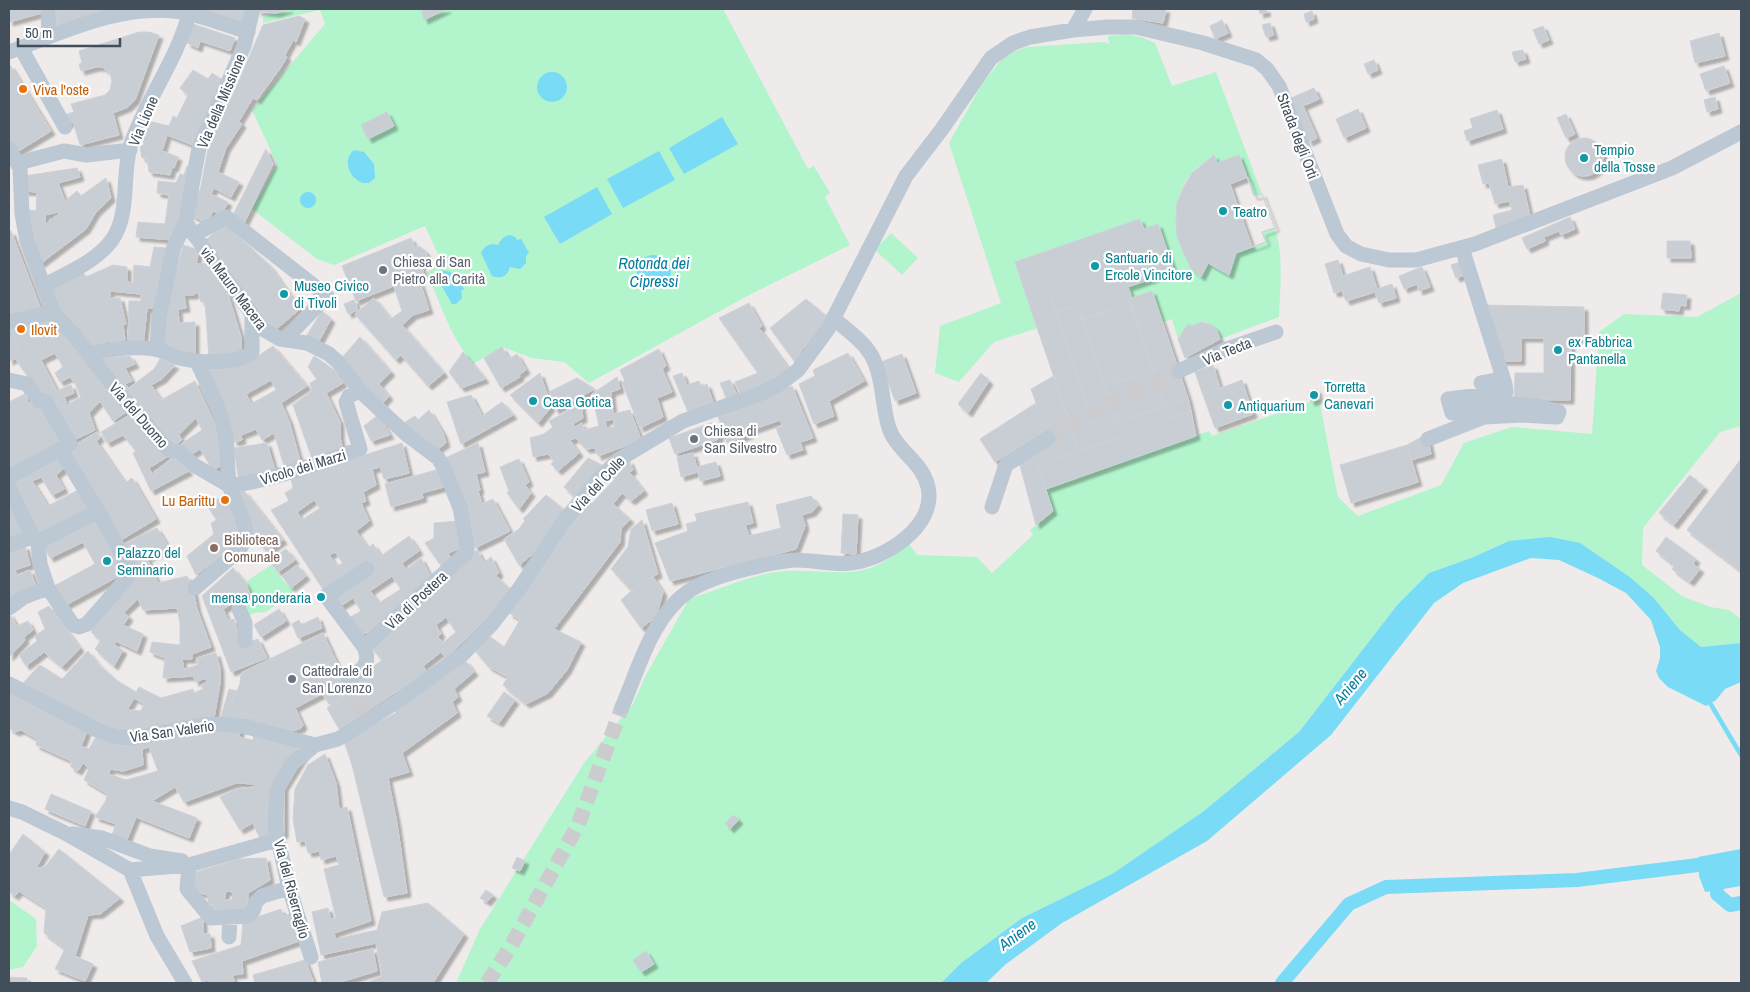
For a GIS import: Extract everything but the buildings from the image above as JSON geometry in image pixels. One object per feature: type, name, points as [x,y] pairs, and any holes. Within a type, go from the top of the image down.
[{"type":"street","name":"Via della Missione","points":[[157,349],[159,317],[174,246],[190,229],[191,191],[201,142],[242,50],[253,9]]},
{"type":"street","points":[[1072,30],[1085,9]]},
{"type":"street","points":[[65,127],[13,50],[52,35],[122,14],[155,10],[190,11],[248,32]]},
{"type":"street","points":[[48,11],[52,35]]},
{"type":"street","name":"Via Lione","points":[[43,286],[95,257],[108,245],[116,234],[122,216],[130,150],[146,111],[169,65],[190,11]]},
{"type":"street","name":"Strada degli Orti","points":[[891,206],[906,176],[942,129],[988,60],[1022,39],[1072,30],[1136,27],[1203,43],[1256,60],[1267,69],[1279,86],[1337,234],[1346,246],[1370,257],[1397,261],[1416,260],[1462,248],[1672,168],[1741,132]]},
{"type":"street","points":[[9,149],[21,165],[22,214],[25,235],[53,312],[9,322]]},
{"type":"street","points":[[21,165],[64,151],[87,156],[130,150]]},
{"type":"street","name":"Via del Colle","points":[[315,744],[338,738],[395,703],[456,659],[478,638],[519,589],[560,526],[600,478],[618,460],[683,421],[762,393],[787,380],[800,368],[818,344],[833,318],[891,206]]},
{"type":"street","points":[[190,229],[226,217],[327,296],[284,340]]},
{"type":"street","name":"via Mauro Macera","points":[[190,229],[268,334],[284,340],[307,342],[330,354],[360,391],[406,434],[438,458],[460,508],[467,552]]},
{"type":"street","points":[[1428,439],[1484,417],[1522,415],[1557,417],[1559,412],[1538,406],[1512,404],[1452,413],[1448,399],[1506,392],[1504,379],[1462,248]]},
{"type":"street","name":"Via del Duomo","points":[[53,312],[74,335],[125,401],[158,439],[171,451],[178,451],[194,465],[230,486]]},
{"type":"street","points":[[89,354],[122,348],[157,349],[176,357],[197,362],[220,361],[250,354],[252,349],[252,314]]},
{"type":"street","points":[[622,707],[660,621],[674,603],[685,594],[705,582],[773,563],[800,560],[848,564],[867,560],[880,555],[904,540],[921,523],[928,504],[927,481],[916,462],[893,437],[889,428],[881,382],[872,356],[862,342],[833,318]]},
{"type":"street","name":"Via Tecta","points":[[1179,371],[1224,350],[1276,332]]},
{"type":"street","points":[[195,588],[238,551],[245,539],[244,524],[230,486],[225,433],[217,407],[197,362]]},
{"type":"street","points":[[1480,383],[1504,379]]},
{"type":"street","points":[[9,380],[27,384],[39,401],[45,401],[70,444],[9,477]]},
{"type":"street","name":"Vicolo dei Marzi","points":[[230,486],[296,471],[360,449],[346,405],[348,396],[360,391]]},
{"type":"street","points":[[992,507],[1006,465],[1048,438]]},
{"type":"street","points":[[9,488],[36,539],[40,564],[48,588],[73,624],[82,626],[91,621],[121,585],[129,570],[98,511],[60,449]]},
{"type":"street","points":[[9,545],[36,539],[98,511]]},
{"type":"street","name":"Via di Postera","points":[[364,648],[467,552]]},
{"type":"street","points":[[348,679],[365,666],[368,657],[364,648],[326,596],[367,569]]},
{"type":"street","points":[[9,608],[24,597],[48,588]]},
{"type":"street","points":[[239,609],[245,623],[245,641]]},
{"type":"street","name":"Via San Valerio","points":[[9,684],[96,730],[118,737],[134,738],[201,725],[224,724],[247,727],[315,744]]},
{"type":"street","name":"Via del Riserraglio","points":[[311,957],[289,888],[275,826],[277,790],[292,764],[315,744]]},
{"type":"street","points":[[9,808],[22,812],[65,833],[130,870],[193,864],[277,840]]},
{"type":"street","points":[[65,833],[102,838],[150,856],[193,864]]},
{"type":"street","points":[[193,864],[187,889],[211,918],[248,916],[257,900],[262,896],[289,888]]},
{"type":"street","points":[[130,870],[157,936],[185,983]]},
{"type":"street","points":[[228,937],[230,918]]},
{"type":"green space","points":[[287,9],[421,9],[424,20],[447,9],[723,9],[808,169],[814,166],[830,193],[825,197],[850,245],[749,295],[589,383],[564,362],[532,358],[502,347],[473,364],[452,331],[427,272],[442,263],[425,226],[334,265],[317,259],[252,209],[277,164],[252,110],[325,24],[320,10],[263,23],[263,17]]},
{"type":"green space","points":[[1125,34],[1141,37],[1155,43],[1172,86],[1216,72],[1262,194],[1254,196],[1239,155],[1217,163],[1214,155],[1194,170],[1184,185],[1176,212],[1179,240],[1184,254],[1200,277],[1208,263],[1229,275],[1236,253],[1266,242],[1262,232],[1275,228],[1280,250],[1279,317],[1220,339],[1213,326],[1206,322],[1197,323],[1192,326],[1188,324],[1178,339],[1172,319],[1163,322],[1152,291],[1132,298],[1128,287],[1174,270],[1158,224],[1144,229],[1140,219],[1016,262],[1038,328],[994,342],[959,382],[935,373],[940,326],[1001,303],[949,143],[982,84],[1002,59],[1015,51],[1027,47],[1104,42],[1109,44],[1108,36]]},
{"type":"green space","points":[[891,233],[918,258],[902,275],[875,250]]},
{"type":"green space","points":[[1741,293],[1741,426],[1720,432],[1643,528],[1642,565],[1682,596],[1710,607],[1729,610],[1741,619],[1741,643],[1701,647],[1680,630],[1653,597],[1631,578],[1509,541],[1471,558],[1429,573],[1398,604],[1299,732],[1204,811],[1112,874],[1022,918],[961,963],[941,983],[456,983],[480,929],[584,763],[633,704],[646,675],[689,599],[740,581],[770,573],[783,571],[849,572],[873,567],[909,544],[917,555],[977,557],[992,573],[1033,535],[1030,530],[1053,511],[1046,489],[1209,431],[1212,436],[1319,399],[1338,497],[1358,516],[1441,485],[1464,443],[1512,427],[1592,434],[1599,332],[1624,314],[1697,317]]},
{"type":"green space","points":[[271,565],[287,585],[295,590],[266,612],[254,613],[245,618],[238,601],[251,594],[247,581]]},
{"type":"green space","points":[[9,900],[36,919],[37,946],[23,967],[9,970]]},
{"type":"water","points":[[552,72],[558,73],[566,81],[566,93],[558,101],[552,102],[546,101],[538,93],[537,87],[538,81],[546,73]]},
{"type":"water","points":[[722,117],[738,144],[684,174],[669,148]]},
{"type":"water","points":[[354,150],[364,152],[374,164],[375,178],[369,183],[363,183],[358,180],[350,171],[348,160]]},
{"type":"water","points":[[659,151],[675,180],[623,208],[607,179]]},
{"type":"water","points":[[597,187],[612,214],[560,244],[544,217]]},
{"type":"water","points":[[308,192],[314,194],[316,200],[314,206],[308,208],[302,206],[300,200],[302,194]]},
{"type":"water","points":[[510,235],[517,240],[521,239],[529,253],[526,256],[526,263],[520,269],[510,267],[503,276],[492,276],[481,253],[486,246],[498,245],[503,238]]},
{"type":"water","name":"Rotonda dei Cipressi","points":[[654,255],[666,260],[671,272],[666,284],[654,289],[642,284],[637,272],[642,260]]},
{"type":"water","points":[[441,270],[451,272],[453,275],[456,274],[464,289],[461,291],[462,298],[456,304],[452,304],[436,276]]},
{"type":"water","name":"Aniene","points":[[1550,537],[1580,543],[1631,578],[1653,597],[1680,630],[1701,647],[1741,643],[1741,682],[1725,689],[1716,700],[1706,706],[1668,687],[1659,678],[1656,671],[1660,658],[1660,647],[1651,620],[1626,593],[1559,560],[1531,558],[1463,583],[1434,603],[1331,735],[1207,841],[1062,923],[1006,964],[986,983],[941,983],[961,963],[1022,918],[1112,874],[1204,811],[1299,732],[1398,604],[1429,573],[1471,558],[1509,541]]},
{"type":"water","points":[[1741,849],[1741,886],[1705,892],[1699,876],[1698,857]]},
{"type":"waterway","points":[[1708,698],[1741,755]]},
{"type":"waterway","points":[[1282,983],[1349,904],[1386,887],[1577,880],[1714,863]]},
{"type":"waterway","points":[[1716,874],[1717,894],[1730,905],[1741,903]]},
{"type":"tunnel","points":[[1048,438],[1090,414],[1179,371]]},
{"type":"tunnel","points":[[348,679],[366,721]]},
{"type":"tunnel","points":[[487,983],[511,946],[578,825],[622,707]]},
{"type":"place","name":"Viva l'oste","points":[[23,89]]},
{"type":"place","name":"Tempio della Tosse","points":[[1584,158]]},
{"type":"place","name":"Teatro","points":[[1223,211]]},
{"type":"place","name":"Santuario di Ercole Vincitore","points":[[1095,266]]},
{"type":"place","name":"Chiesa di San Pietro alla Carità","points":[[383,270]]},
{"type":"place","name":"Museo Civico di Tivoli","points":[[284,294]]},
{"type":"place","name":"Ilovit","points":[[21,329]]},
{"type":"place","name":"ex Fabbrica Pantanella","points":[[1558,350]]},
{"type":"place","name":"Torretta Canevari","points":[[1314,395]]},
{"type":"place","name":"Casa Gotica","points":[[533,401]]},
{"type":"place","name":"Antiquarium","points":[[1228,405]]},
{"type":"place","name":"Chiesa di San Silvestro","points":[[694,439]]},
{"type":"place","name":"Lu Barittu","points":[[225,500]]},
{"type":"place","name":"Biblioteca Comunale","points":[[214,548]]},
{"type":"place","name":"Palazzo del Seminario","points":[[107,561]]},
{"type":"place","name":"mensa ponderaria","points":[[321,597]]},
{"type":"place","name":"Cattedrale di San Lorenzo","points":[[292,679]]}]
